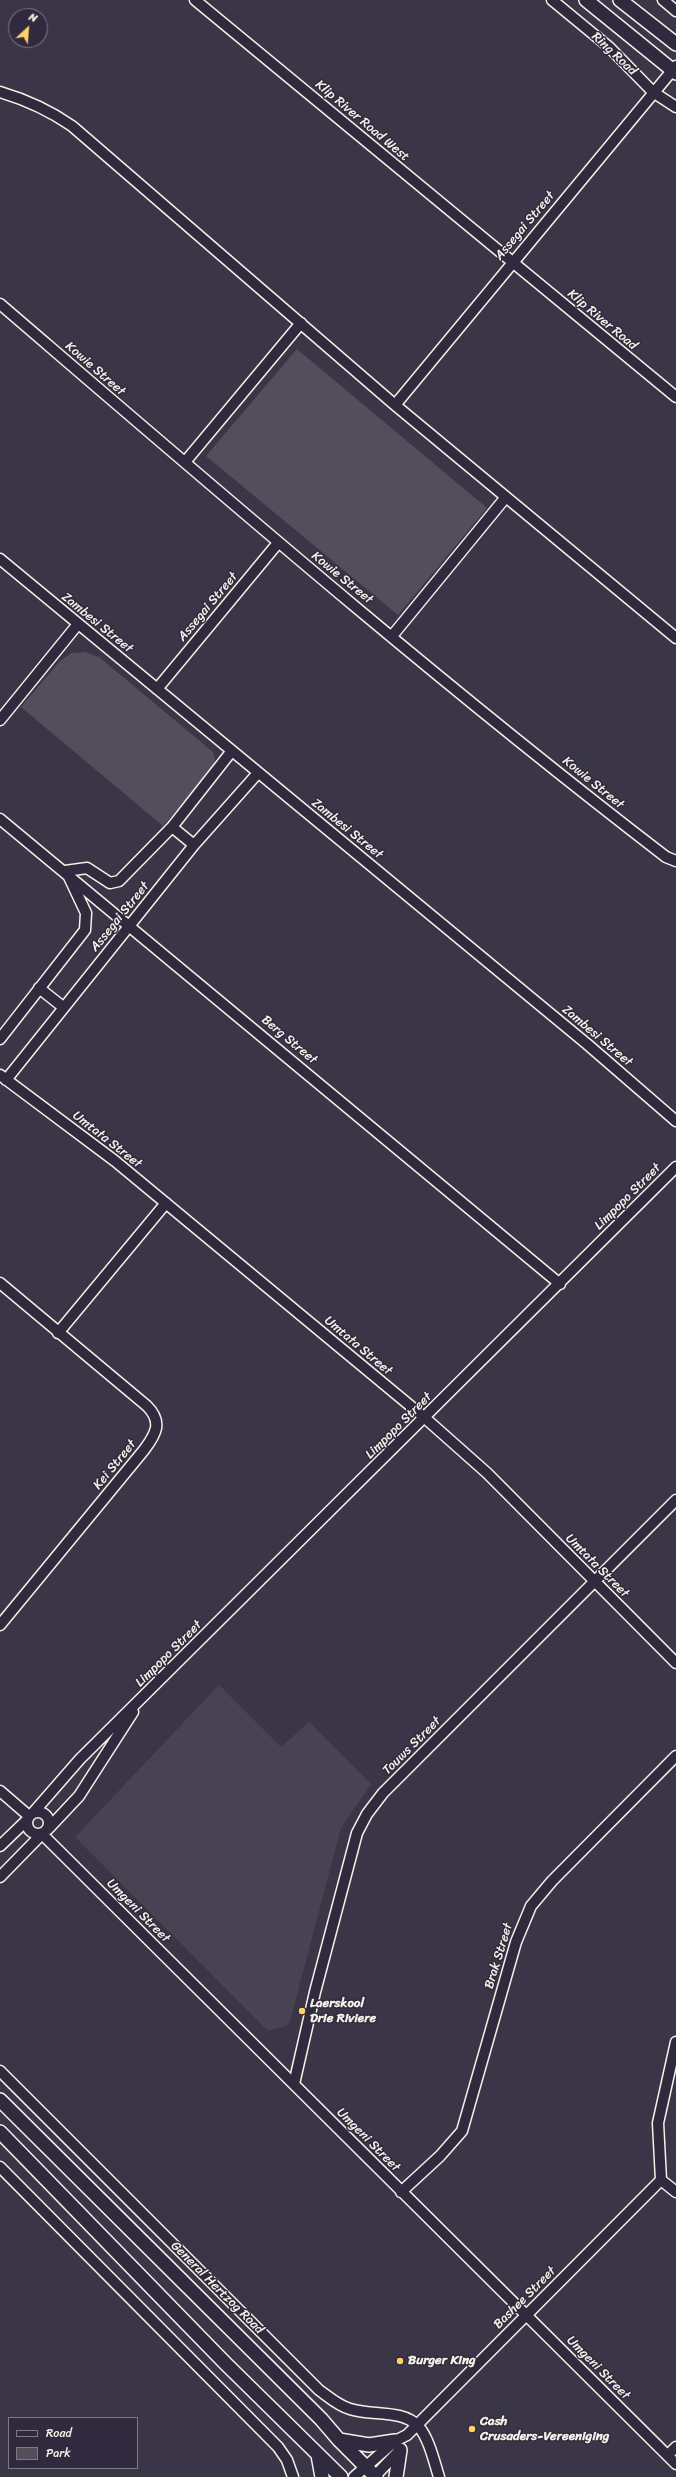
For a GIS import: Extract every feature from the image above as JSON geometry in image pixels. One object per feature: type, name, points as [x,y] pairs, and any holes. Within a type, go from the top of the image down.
[{"type":"main road","name":"Ring Road","points":[[586,0],[675,70]]},
{"type":"main road","points":[[620,0],[676,44]]},
{"type":"main road","name":"General Hertzog Road","points":[[0,2100],[321,2419],[338,2440],[375,2477]]},
{"type":"main road","points":[[0,2132],[341,2477]]},
{"type":"main road","points":[[338,2440],[369,2445],[398,2446],[396,2477]]},
{"type":"main road","points":[[318,2455],[322,2477]]},
{"type":"street","name":"Klip River Road West","points":[[195,0],[512,262]]},
{"type":"street","name":"Ring Road","points":[[552,0],[609,47],[653,92],[676,107]]},
{"type":"street","points":[[663,0],[676,11]]},
{"type":"street","name":"Assegai Street","points":[[395,405],[653,92],[675,70]]},
{"type":"street","points":[[0,92],[26,99],[49,110],[72,126],[395,405],[676,638]]},
{"type":"street","name":"Klip River Road","points":[[512,262],[676,398]]},
{"type":"street","name":"Kowie Street","points":[[0,304],[278,543],[597,804],[666,857],[676,861]]},
{"type":"street","points":[[184,462],[301,323]]},
{"type":"street","points":[[392,636],[506,497]]},
{"type":"street","name":"Assegai Street","points":[[157,688],[278,543]]},
{"type":"street","name":"Zambesi Street","points":[[0,559],[157,688],[231,752],[581,1039],[676,1121]]},
{"type":"street","points":[[0,720],[78,624]]},
{"type":"street","name":"Assegai Street","points":[[0,1039],[12,1027],[39,988],[86,926],[86,913],[66,872],[87,868],[108,882],[117,883],[172,827],[231,752]]},
{"type":"street","name":"Assegai Street","points":[[3,1078],[63,1007],[194,845],[258,773]]},
{"type":"street","name":"Berg Street","points":[[0,818],[560,1284]]},
{"type":"street","points":[[172,827],[194,845]]},
{"type":"street","points":[[39,988],[63,1007]]},
{"type":"street","name":"Umtata Street","points":[[3,1078],[166,1203],[425,1418],[487,1473],[676,1663]]},
{"type":"street","name":"Limpopo Street","points":[[0,1846],[30,1817],[80,1759],[560,1284],[676,1167]]},
{"type":"street","points":[[58,1333],[166,1203]]},
{"type":"street","name":"Kei Street","points":[[0,1283],[147,1406],[157,1421],[157,1431],[144,1450],[0,1625]]},
{"type":"street","name":"Touws Street","points":[[294,2084],[315,1992],[357,1833],[366,1814],[383,1794],[676,1500]]},
{"type":"street","name":"Limpopo Street","points":[[0,1878],[79,1796],[140,1701]]},
{"type":"street","name":"Brak Street","points":[[401,2192],[443,2153],[462,2131],[516,1942],[531,1906],[552,1881],[676,1756]]},
{"type":"street","points":[[0,1791],[30,1817]]},
{"type":"street","points":[[39,1812],[45,1815],[49,1822],[45,1831],[32,1832],[28,1826],[30,1817],[39,1812]]},
{"type":"street","name":"Umgeni Street","points":[[45,1831],[401,2192],[527,2314],[676,2464]]},
{"type":"street","points":[[676,2042],[658,2123],[661,2180],[676,2192]]},
{"type":"street","name":"General Hertzog Road","points":[[0,2071],[319,2390],[338,2404],[350,2409],[397,2416],[417,2425]]},
{"type":"street","points":[[0,2167],[278,2447],[287,2460],[293,2477]]},
{"type":"street","name":"Bashee Street","points":[[375,2477],[407,2435],[661,2180]]},
{"type":"street","points":[[417,2425],[430,2449],[439,2477]]},
{"type":"street","name":"Bashee Street","points":[[354,2477],[364,2466],[398,2446]]},
{"type":"street","points":[[668,2455],[676,2447]]},
{"type":"shaded area","points":[[219,1685],[281,1747],[309,1722],[371,1784],[341,1828],[289,2025],[268,2031],[75,1837]]},
{"type":"green space","points":[[297,349],[487,508],[398,615],[206,456]]},
{"type":"green space","points":[[85,652],[99,657],[213,752],[215,759],[213,767],[163,826],[21,707],[60,661],[71,653]]},
{"type":"place","name":"Laerskool Drie Riviere","points":[[302,2011]]},
{"type":"place","name":"Burger King","points":[[400,2361]]},
{"type":"place","name":"Cash Crusaders-Vereeniging","points":[[472,2429]]}]
